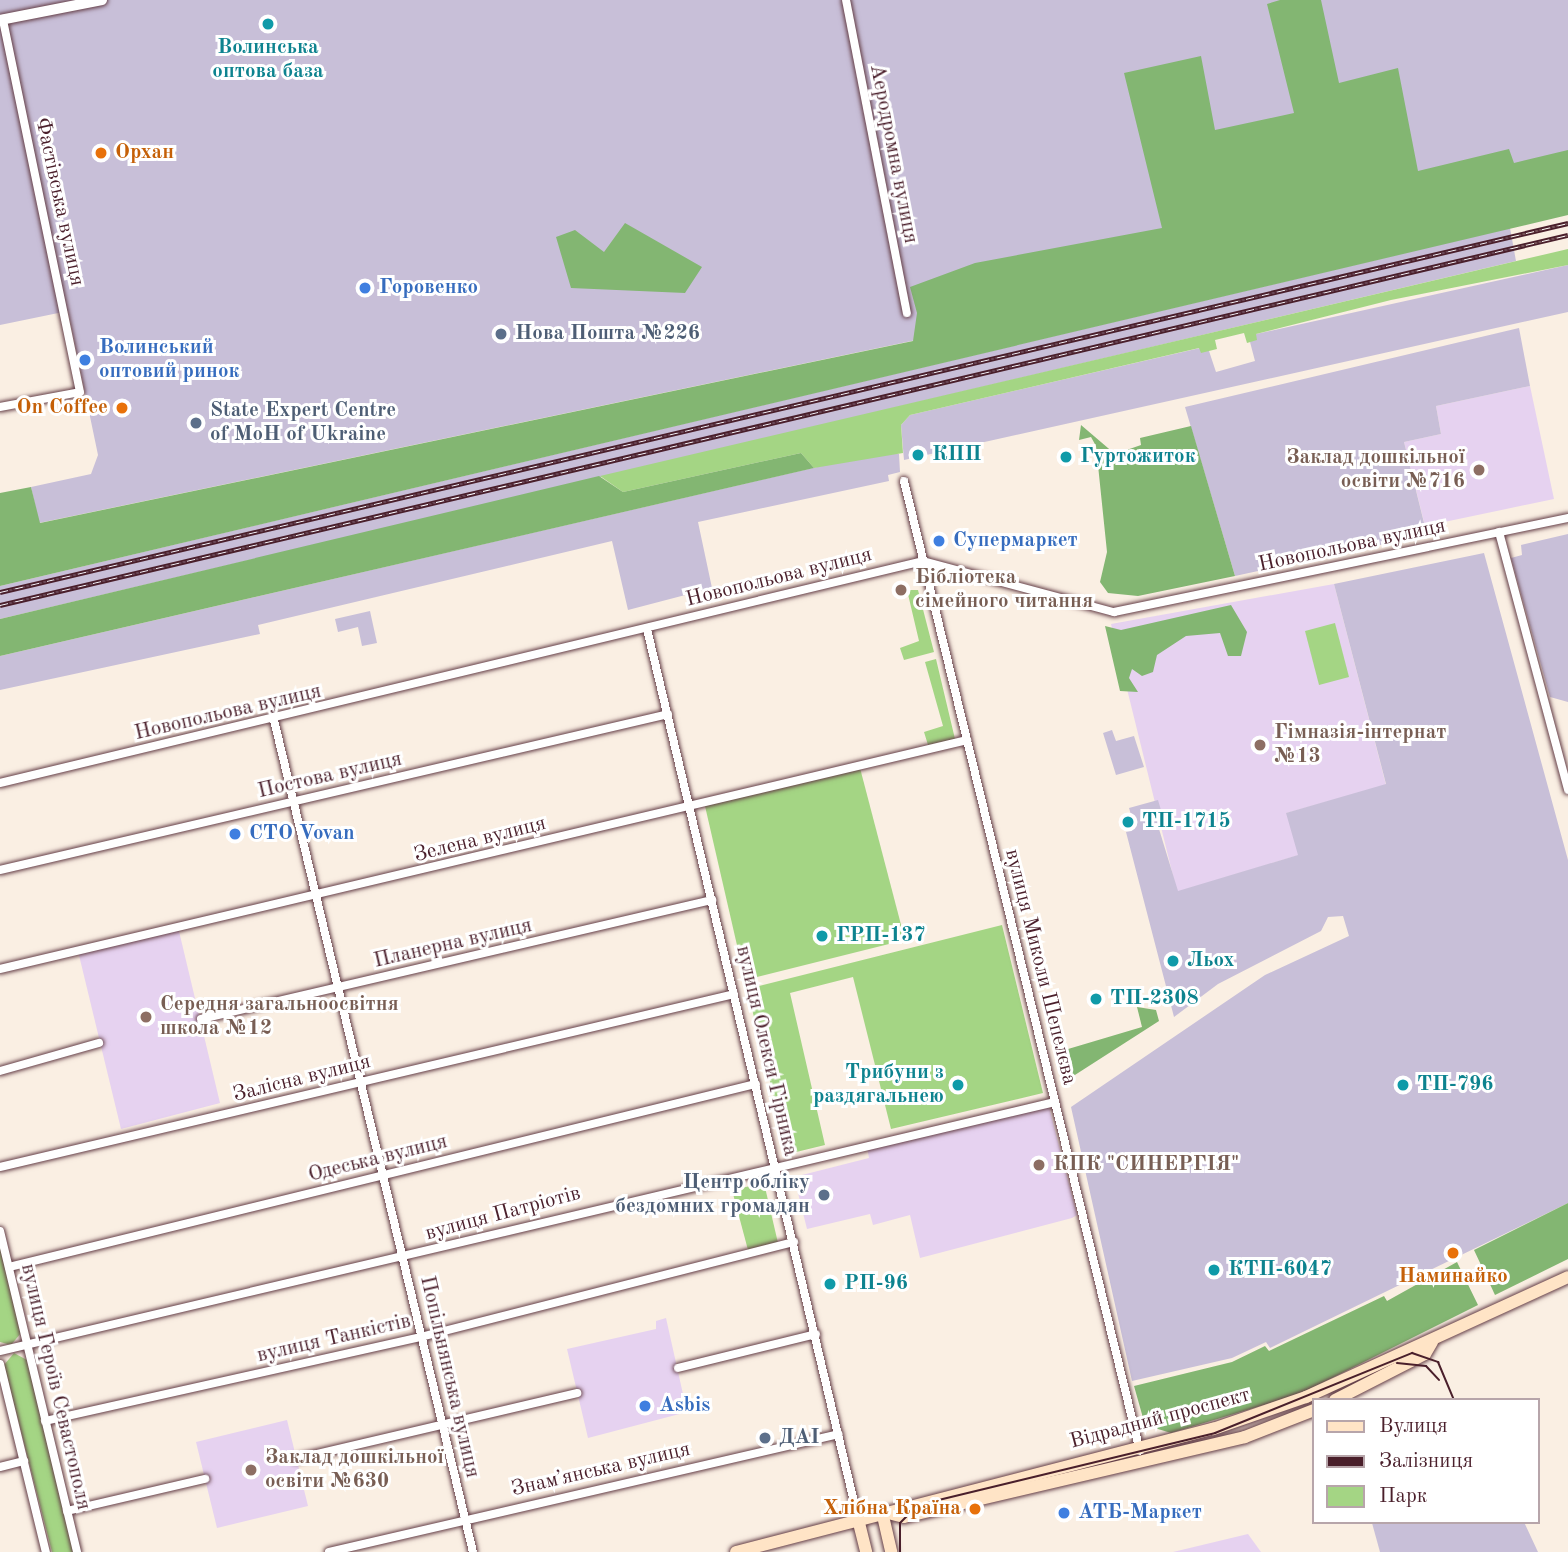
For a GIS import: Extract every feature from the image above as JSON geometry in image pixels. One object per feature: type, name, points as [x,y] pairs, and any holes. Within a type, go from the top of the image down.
[{"type":"main road","name":"Відрадний проспект","points":[[736,1552],[859,1523],[888,1515],[901,1506],[1139,1447],[1306,1396],[1432,1342],[1568,1277]]},
{"type":"main road","name":"Відрадний проспект","points":[[1339,1398],[1425,1354],[1432,1342]]},
{"type":"main road","name":"Відрадний проспект","points":[[888,1515],[904,1517],[1245,1437],[1312,1411]]},
{"type":"main road","points":[[888,1515],[891,1552]]},
{"type":"main road","points":[[859,1523],[866,1552]]},
{"type":"street","points":[[1,20],[102,0]]},
{"type":"street","name":"Аеродромна вулиця","points":[[846,0],[907,313]]},
{"type":"street","name":"Фастівська вулиця","points":[[0,407],[80,392],[1,20]]},
{"type":"street","name":"вулиця Миколи Шепелєва","points":[[904,481],[1142,1461]]},
{"type":"street","name":"Новопольова вулиця","points":[[0,783],[274,720],[923,561],[1114,612],[1568,518]]},
{"type":"street","points":[[1499,532],[1568,790]]},
{"type":"street","name":"вулиця Олекси Гірника","points":[[647,628],[859,1523]]},
{"type":"street","name":"Постова вулиця","points":[[0,870],[668,714]]},
{"type":"street","name":"Попільнянська вулиця","points":[[274,720],[296,802],[473,1552]]},
{"type":"street","name":"Зелена вулиця","points":[[0,969],[318,897],[967,740]]},
{"type":"street","name":"Планерна вулиця","points":[[201,1019],[340,989],[712,900]]},
{"type":"street","name":"Залісна вулиця","points":[[0,1167],[734,994]]},
{"type":"street","points":[[0,1071],[99,1043]]},
{"type":"street","name":"Одеська вулиця","points":[[9,1267],[756,1084]]},
{"type":"street","name":"вулиця Патріотів","points":[[0,1351],[403,1258],[775,1164],[1055,1102]]},
{"type":"street","name":"вулиця Героїв Севастополя","points":[[0,1231],[77,1552]]},
{"type":"street","name":"вулиця Танкістів","points":[[45,1421],[421,1338],[794,1242]]},
{"type":"street","points":[[678,1368],[816,1334]]},
{"type":"street","points":[[0,1364],[46,1552]]},
{"type":"street","points":[[296,1459],[577,1393]]},
{"type":"street","name":"Знамʼянська вулиця","points":[[329,1552],[839,1434]]},
{"type":"street","points":[[0,1467],[24,1461]]},
{"type":"street","points":[[67,1511],[205,1479]]},
{"type":"shaded area","points":[[0,0],[1568,0],[1568,195],[969,329],[39,523],[31,487],[91,474],[98,455],[68,311],[0,325]]},
{"type":"shaded area","points":[[1510,228],[1516,261],[0,619],[0,586]]},
{"type":"shaded area","points":[[1568,265],[1568,312],[904,460],[901,425],[910,415],[1200,348],[1209,351],[1216,372],[1255,361],[1250,342],[1256,334]]},
{"type":"shaded area","points":[[1519,328],[1530,386],[1436,406],[1441,434],[1404,442],[1427,535],[1235,576],[1185,407]]},
{"type":"shaded area","name":"Заклад дошкільної освіти №716","points":[[1530,386],[1554,499],[1425,526],[1404,442],[1441,434],[1436,406]]},
{"type":"shaded area","points":[[878,453],[899,454],[900,472],[888,475],[889,481],[698,522],[712,588],[628,610],[612,541],[258,625],[260,634],[0,690],[0,656]]},
{"type":"shaded area","points":[[1568,534],[1568,702],[1550,697],[1511,558],[1522,555],[1521,545]]},
{"type":"shaded area","points":[[1484,553],[1568,860],[1568,1203],[1270,1348],[1266,1342],[1232,1358],[1132,1381],[1071,1107],[1265,975],[1349,936],[1343,916],[1328,917],[1321,931],[1218,984],[1174,1017],[1126,832],[1135,828],[1129,808],[1158,800],[1166,827],[1159,829],[1178,891],[1298,855],[1286,813],[1386,784],[1334,584]]},
{"type":"shaded area","name":"Гімназія-інтернат №13","points":[[1334,584],[1386,785],[1287,813],[1299,855],[1177,892],[1111,624]]},
{"type":"shaded area","points":[[370,611],[377,643],[362,646],[358,627],[338,632],[335,619]]},
{"type":"shaded area","points":[[1112,730],[1116,741],[1134,736],[1144,767],[1116,775],[1103,733]]},
{"type":"shaded area","name":"Середня загальноосвітня школа №12","points":[[178,927],[220,1103],[121,1129],[78,951]]},
{"type":"shaded area","points":[[1049,1107],[1077,1215],[1072,1218],[920,1258],[910,1215],[873,1225],[870,1214],[807,1229],[794,1177],[869,1158],[867,1147]]},
{"type":"shaded area","points":[[666,1318],[687,1412],[588,1438],[567,1349],[656,1329],[656,1321]]},
{"type":"shaded area","name":"Заклад дошкільної освіти №630","points":[[287,1420],[308,1506],[217,1528],[196,1442]]},
{"type":"shaded area","points":[[1372,1524],[1525,1524],[1538,1552],[1380,1552]]},
{"type":"shaded area","points":[[1248,1534],[1261,1552],[1173,1552]]},
{"type":"green space","points":[[1280,0],[1321,0],[1339,83],[1398,68],[1418,171],[1509,149],[1514,163],[1568,150],[1568,215],[0,586],[0,493],[31,487],[40,523],[913,341],[917,313],[910,287],[975,263],[1162,228],[1124,73],[1201,56],[1215,130],[1294,113],[1267,4]]},
{"type":"green space","points":[[625,223],[702,267],[685,293],[571,288],[556,237],[575,230],[604,252]]},
{"type":"green space","points":[[1568,249],[1568,265],[1391,300],[1256,334],[1257,340],[1247,343],[1244,333],[1215,340],[1217,349],[1201,353],[1199,348],[910,415],[901,425],[903,453],[814,468],[801,453],[623,492],[600,476]]},
{"type":"green space","points":[[1081,425],[1115,454],[1141,445],[1140,438],[1191,426],[1235,576],[1138,596],[1108,593],[1100,582],[1107,552],[1096,446],[1091,437],[1079,440]]},
{"type":"green space","points":[[801,453],[814,468],[0,656],[0,619],[599,476],[623,492]]},
{"type":"green space","points":[[907,590],[918,590],[934,652],[904,660],[900,648],[919,641]]},
{"type":"green space","points":[[1231,605],[1247,632],[1241,656],[1228,656],[1220,633],[1186,636],[1157,655],[1153,672],[1142,676],[1132,669],[1129,678],[1138,692],[1120,691],[1105,626],[1121,630]]},
{"type":"green space","points":[[1335,623],[1349,677],[1319,685],[1305,631]]},
{"type":"green space","points":[[936,659],[955,739],[928,745],[924,732],[943,726],[925,662]]},
{"type":"green space","points":[[860,768],[905,940],[745,980],[705,806]]},
{"type":"green space","points":[[1002,925],[1043,1093],[891,1129],[853,977],[790,993],[825,1145],[788,1154],[747,989]]},
{"type":"green space","points":[[1137,1007],[1156,1010],[1159,1021],[1064,1082],[1058,1052],[1142,1027]]},
{"type":"green space","points":[[764,1183],[778,1243],[748,1250],[732,1190]]},
{"type":"green space","points":[[1568,1203],[1568,1259],[1495,1295],[1474,1250]]},
{"type":"green space","points":[[0,1246],[21,1333],[11,1345],[0,1342]]},
{"type":"green space","points":[[1457,1262],[1478,1305],[1300,1394],[1171,1433],[1145,1425],[1134,1386],[1232,1362],[1265,1346],[1269,1351],[1384,1296],[1387,1301]]},
{"type":"green space","points":[[14,1353],[27,1360],[74,1552],[52,1552],[4,1365]]},
{"type":"tram line","points":[[900,1552],[900,1523],[918,1505],[1215,1433],[1412,1353],[1438,1362],[1453,1398]]},
{"type":"tram line","points":[[1397,1363],[1426,1366],[1439,1380]]},
{"type":"railway","points":[[0,592],[1568,223]]},
{"type":"railway","points":[[0,605],[1568,235]]},
{"type":"place","name":"Волинська оптова база","points":[[268,24]]},
{"type":"place","name":"Орхан","points":[[101,153]]},
{"type":"place","name":"Горовенко","points":[[365,288]]},
{"type":"place","name":"Нова Пошта №226","points":[[501,334]]},
{"type":"place","name":"Волинський оптовий ринок","points":[[85,360]]},
{"type":"place","name":"On Coffee","points":[[122,408]]},
{"type":"place","name":"State Expert Centre of MoH of Ukraine","points":[[196,423]]},
{"type":"place","name":"КПП","points":[[918,455]]},
{"type":"place","name":"Гуртожиток","points":[[1066,457]]},
{"type":"place","name":"Заклад дошкільної освіти №716","points":[[1479,470]]},
{"type":"place","name":"Супермаркет","points":[[939,541]]},
{"type":"place","name":"Бібліотека сімейного читання","points":[[901,590]]},
{"type":"place","name":"Гімназія-інтернат №13","points":[[1260,745]]},
{"type":"place","name":"ТП-1715","points":[[1128,822]]},
{"type":"place","name":"СТО Vovan","points":[[235,834]]},
{"type":"place","name":"ГРП-137","points":[[822,936]]},
{"type":"place","name":"Льох","points":[[1173,961]]},
{"type":"place","name":"ТП-2308","points":[[1096,999]]},
{"type":"place","name":"Середня загальноосвітня школа №12","points":[[146,1017]]},
{"type":"place","name":"Трибуни з раздягальнею","points":[[958,1085]]},
{"type":"place","name":"ТП-796","points":[[1403,1085]]},
{"type":"place","name":"КПК \"СИНЕРГІЯ\"","points":[[1039,1165]]},
{"type":"place","name":"Центр обліку бездомних громадян","points":[[824,1195]]},
{"type":"place","name":"Наминайко","points":[[1453,1253]]},
{"type":"place","name":"КТП-6047","points":[[1214,1270]]},
{"type":"place","name":"РП-96","points":[[830,1284]]},
{"type":"place","name":"Asbis","points":[[645,1406]]},
{"type":"place","name":"ДАІ","points":[[765,1438]]},
{"type":"place","name":"Заклад дошкільної освіти №630","points":[[251,1470]]},
{"type":"place","name":"Хлібна Країна","points":[[975,1509]]},
{"type":"place","name":"АТБ-Маркет","points":[[1064,1513]]}]
